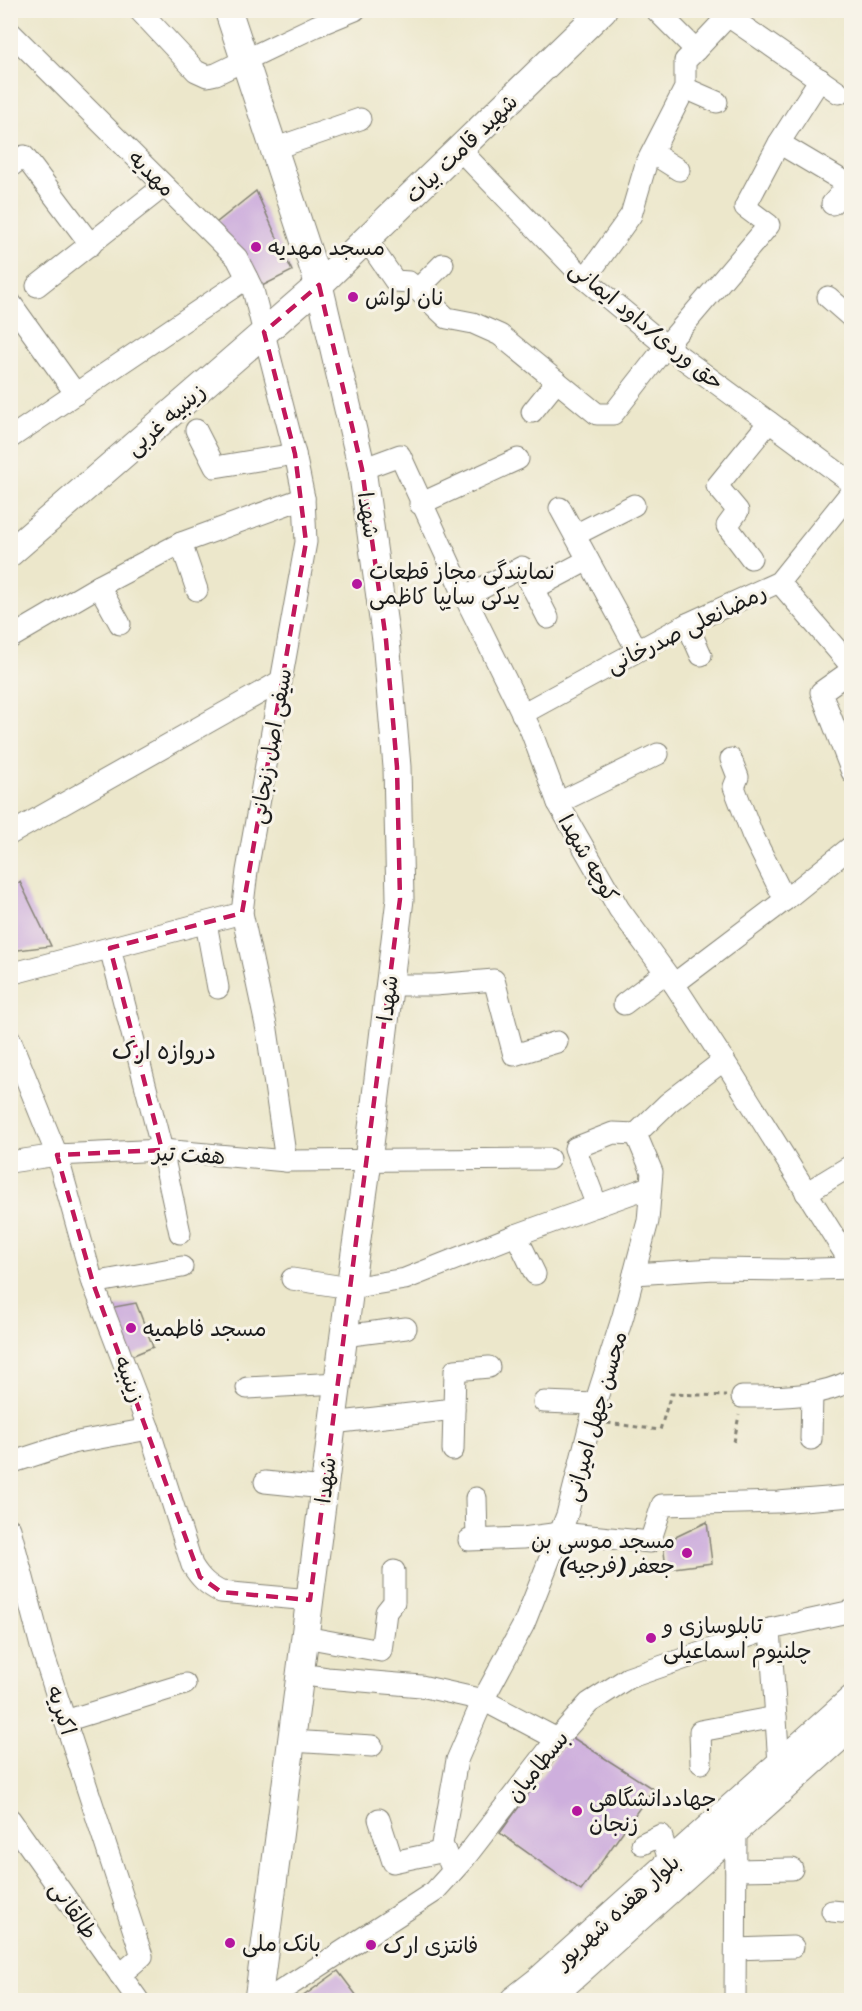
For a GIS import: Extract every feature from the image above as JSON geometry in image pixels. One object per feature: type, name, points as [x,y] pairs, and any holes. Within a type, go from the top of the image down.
[{"type":"main road","name":"شهدا","points":[[228,10],[319,285],[362,469],[386,640],[397,767],[400,898],[368,1161],[258,2001]]},
{"type":"main road","name":"شهید قامت بیات","points":[[319,285],[603,10]]},
{"type":"main road","name":"زینبیه غربی","points":[[10,553],[319,285]]},
{"type":"main road","name":"بلوار هفده شهریور","points":[[514,2001],[852,1699]]},
{"type":"main road","name":"بلوار هفده شهریور","points":[[547,2001],[852,1726]]},
{"type":"street","points":[[139,10],[196,71],[207,76],[216,74],[316,26],[356,10]]},
{"type":"street","points":[[656,10],[696,50]]},
{"type":"street","points":[[585,279],[631,215],[646,164],[685,88],[685,61],[728,16],[839,93]]},
{"type":"street","name":"مهدیه","points":[[10,32],[237,258],[253,290],[264,332]]},
{"type":"street","points":[[366,239],[395,281],[409,282],[447,318],[473,323],[500,335],[597,414],[613,414],[666,346],[769,225],[745,207],[779,143],[820,80]]},
{"type":"street","points":[[685,88],[717,102]]},
{"type":"street","points":[[273,149],[360,118]]},
{"type":"street","points":[[779,143],[850,183],[832,204]]},
{"type":"street","name":"حق وردی/داود ایمانی","points":[[459,149],[585,279],[666,346],[852,483]]},
{"type":"street","points":[[652,153],[679,170]]},
{"type":"street","points":[[10,167],[24,156],[91,245]]},
{"type":"street","points":[[37,286],[164,186]]},
{"type":"street","points":[[417,290],[444,264]]},
{"type":"street","points":[[10,438],[247,278]]},
{"type":"street","points":[[828,297],[852,318]]},
{"type":"street","points":[[10,302],[76,394]]},
{"type":"street","name":"سیفی اصل زنجانی","points":[[264,332],[304,498],[306,542],[247,871],[242,913],[267,1030],[286,1161]]},
{"type":"street","points":[[532,412],[558,381]]},
{"type":"street","points":[[751,558],[727,526],[738,511],[717,486],[769,422]]},
{"type":"street","points":[[196,430],[215,467],[295,454]]},
{"type":"street","name":"کوچه شهدا","points":[[362,469],[400,455],[420,504],[531,731],[558,803],[619,909],[670,978],[724,1060],[852,1267]]},
{"type":"street","points":[[420,504],[518,459]]},
{"type":"street","name":"رمضانعلی صدرخانی","points":[[522,714],[687,624],[779,582],[852,491]]},
{"type":"street","points":[[10,638],[99,586],[181,543],[304,498]]},
{"type":"street","points":[[575,535],[634,505]]},
{"type":"street","points":[[560,508],[637,650]]},
{"type":"street","points":[[181,543],[197,590]]},
{"type":"street","points":[[533,589],[588,560]]},
{"type":"street","points":[[465,597],[522,567],[548,618]]},
{"type":"street","points":[[779,582],[852,669],[820,692],[852,772]]},
{"type":"street","points":[[99,586],[120,624]]},
{"type":"street","points":[[687,624],[701,654]]},
{"type":"street","points":[[10,834],[281,681]]},
{"type":"street","points":[[558,803],[658,754]]},
{"type":"street","points":[[731,759],[738,777],[734,787],[752,834],[785,900]]},
{"type":"street","points":[[624,1004],[670,978],[785,900],[851,847]]},
{"type":"street","points":[[10,974],[242,913]]},
{"type":"street","points":[[206,923],[218,988]]},
{"type":"street","points":[[110,948],[162,1150],[180,1233]]},
{"type":"street","points":[[389,985],[435,985],[494,980],[514,1055],[557,1042]]},
{"type":"street","name":"زینبیه","points":[[10,1039],[57,1155],[93,1283],[149,1429],[192,1565],[209,1586],[221,1592],[310,1600]]},
{"type":"street","points":[[597,1206],[574,1148],[613,1133],[636,1134],[668,1103],[724,1060]]},
{"type":"street","name":"محسن چهل امیرانی","points":[[453,1871],[442,1844],[457,1760],[483,1700],[525,1624],[567,1515],[593,1413],[623,1316],[648,1221],[649,1187],[652,1173],[636,1134]]},
{"type":"street","name":"هفت تیر","points":[[10,1162],[57,1155],[162,1150],[286,1161],[549,1159]]},
{"type":"street","points":[[806,1193],[852,1165]]},
{"type":"street","points":[[292,1279],[350,1288],[405,1280],[516,1235],[649,1187]]},
{"type":"street","points":[[516,1235],[535,1274]]},
{"type":"street","points":[[93,1283],[182,1267]]},
{"type":"street","points":[[634,1274],[714,1269],[784,1270],[852,1267]]},
{"type":"street","points":[[344,1336],[406,1328]]},
{"type":"street","points":[[453,1450],[455,1370],[489,1367]]},
{"type":"street","points":[[742,1397],[780,1397],[825,1391],[852,1380]]},
{"type":"street","points":[[247,1388],[338,1383]]},
{"type":"street","points":[[811,1439],[812,1393]]},
{"type":"street","points":[[544,1402],[593,1413]]},
{"type":"street","points":[[332,1423],[454,1409]]},
{"type":"street","points":[[10,1463],[72,1443],[149,1429]]},
{"type":"street","points":[[265,1482],[324,1488]]},
{"type":"street","points":[[476,1498],[473,1540],[524,1538],[560,1533],[650,1542],[662,1505],[778,1502],[852,1496]]},
{"type":"street","name":"اکبریه","points":[[10,1529],[42,1650],[142,1956],[120,1975]]},
{"type":"street","points":[[305,1637],[381,1651],[386,1612],[394,1602],[394,1571]]},
{"type":"street","name":"بسطامیان","points":[[267,2001],[434,1892],[589,1702],[628,1678],[770,1629],[852,1611]]},
{"type":"street","points":[[770,1629],[779,1764]]},
{"type":"street","points":[[300,1674],[421,1686],[483,1700],[557,1739]]},
{"type":"street","points":[[65,1720],[185,1684]]},
{"type":"street","points":[[701,1763],[700,1731],[776,1717]]},
{"type":"street","points":[[291,1741],[372,1746]]},
{"type":"street","name":"طالقانی","points":[[10,1819],[138,2001]]},
{"type":"street","points":[[379,1819],[393,1862],[445,1851]]},
{"type":"street","points":[[735,2001],[736,1830]]},
{"type":"street","points":[[642,1844],[661,1835],[670,1863]]},
{"type":"street","points":[[736,1870],[792,1869]]},
{"type":"street","points":[[736,1949],[793,1947]]},
{"type":"path","points":[[593,1413],[660,1430],[671,1394],[742,1397],[734,1443]]},
{"type":"highlighted area","points":[[319,285],[362,469],[386,640],[397,767],[400,899],[310,1600],[221,1592],[200,1577],[93,1283],[57,1155],[162,1150],[110,948],[242,913],[306,542],[295,454],[264,332]]},
{"type":"building","name":"مسجد مهدیه","points":[[256,191],[292,271],[258,288],[216,223]]},
{"type":"building","points":[[20,882],[51,946],[10,951],[10,887]]},
{"type":"building","name":"مسجد فاطمیه","points":[[136,1303],[153,1347],[129,1357],[109,1308]]},
{"type":"building","name":"مسجد موسی بن جعفر (فرجیه)","points":[[707,1522],[712,1563],[666,1569],[663,1543]]},
{"type":"building","name":"جهاددانشگاهی زنجان","points":[[570,1736],[653,1789],[581,1891],[500,1833]]},
{"type":"building","points":[[338,1971],[360,2000],[298,2000]]},
{"type":"place","name":"مسجد مهدیه","points":[[256,247]]},
{"type":"place","name":"نان لواش","points":[[353,297]]},
{"type":"place","name":"نمایندگی مجاز قطعات یدکی سایپا کاظمی","points":[[357,584]]},
{"type":"place","name":"مسجد فاطمیه","points":[[131,1328]]},
{"type":"place","name":"مسجد موسی بن جعفر (فرجیه)","points":[[687,1553]]},
{"type":"place","name":"تابلوسازی و چلنیوم اسماعیلی","points":[[651,1638]]},
{"type":"place","name":"جهاددانشگاهی زنجان","points":[[577,1811]]},
{"type":"place","name":"بانک ملی","points":[[230,1943]]},
{"type":"place","name":"فانتزی ارک","points":[[371,1945]]},
{"type":"district","name":"دروازه ارک","points":[[164,1051]]}]
